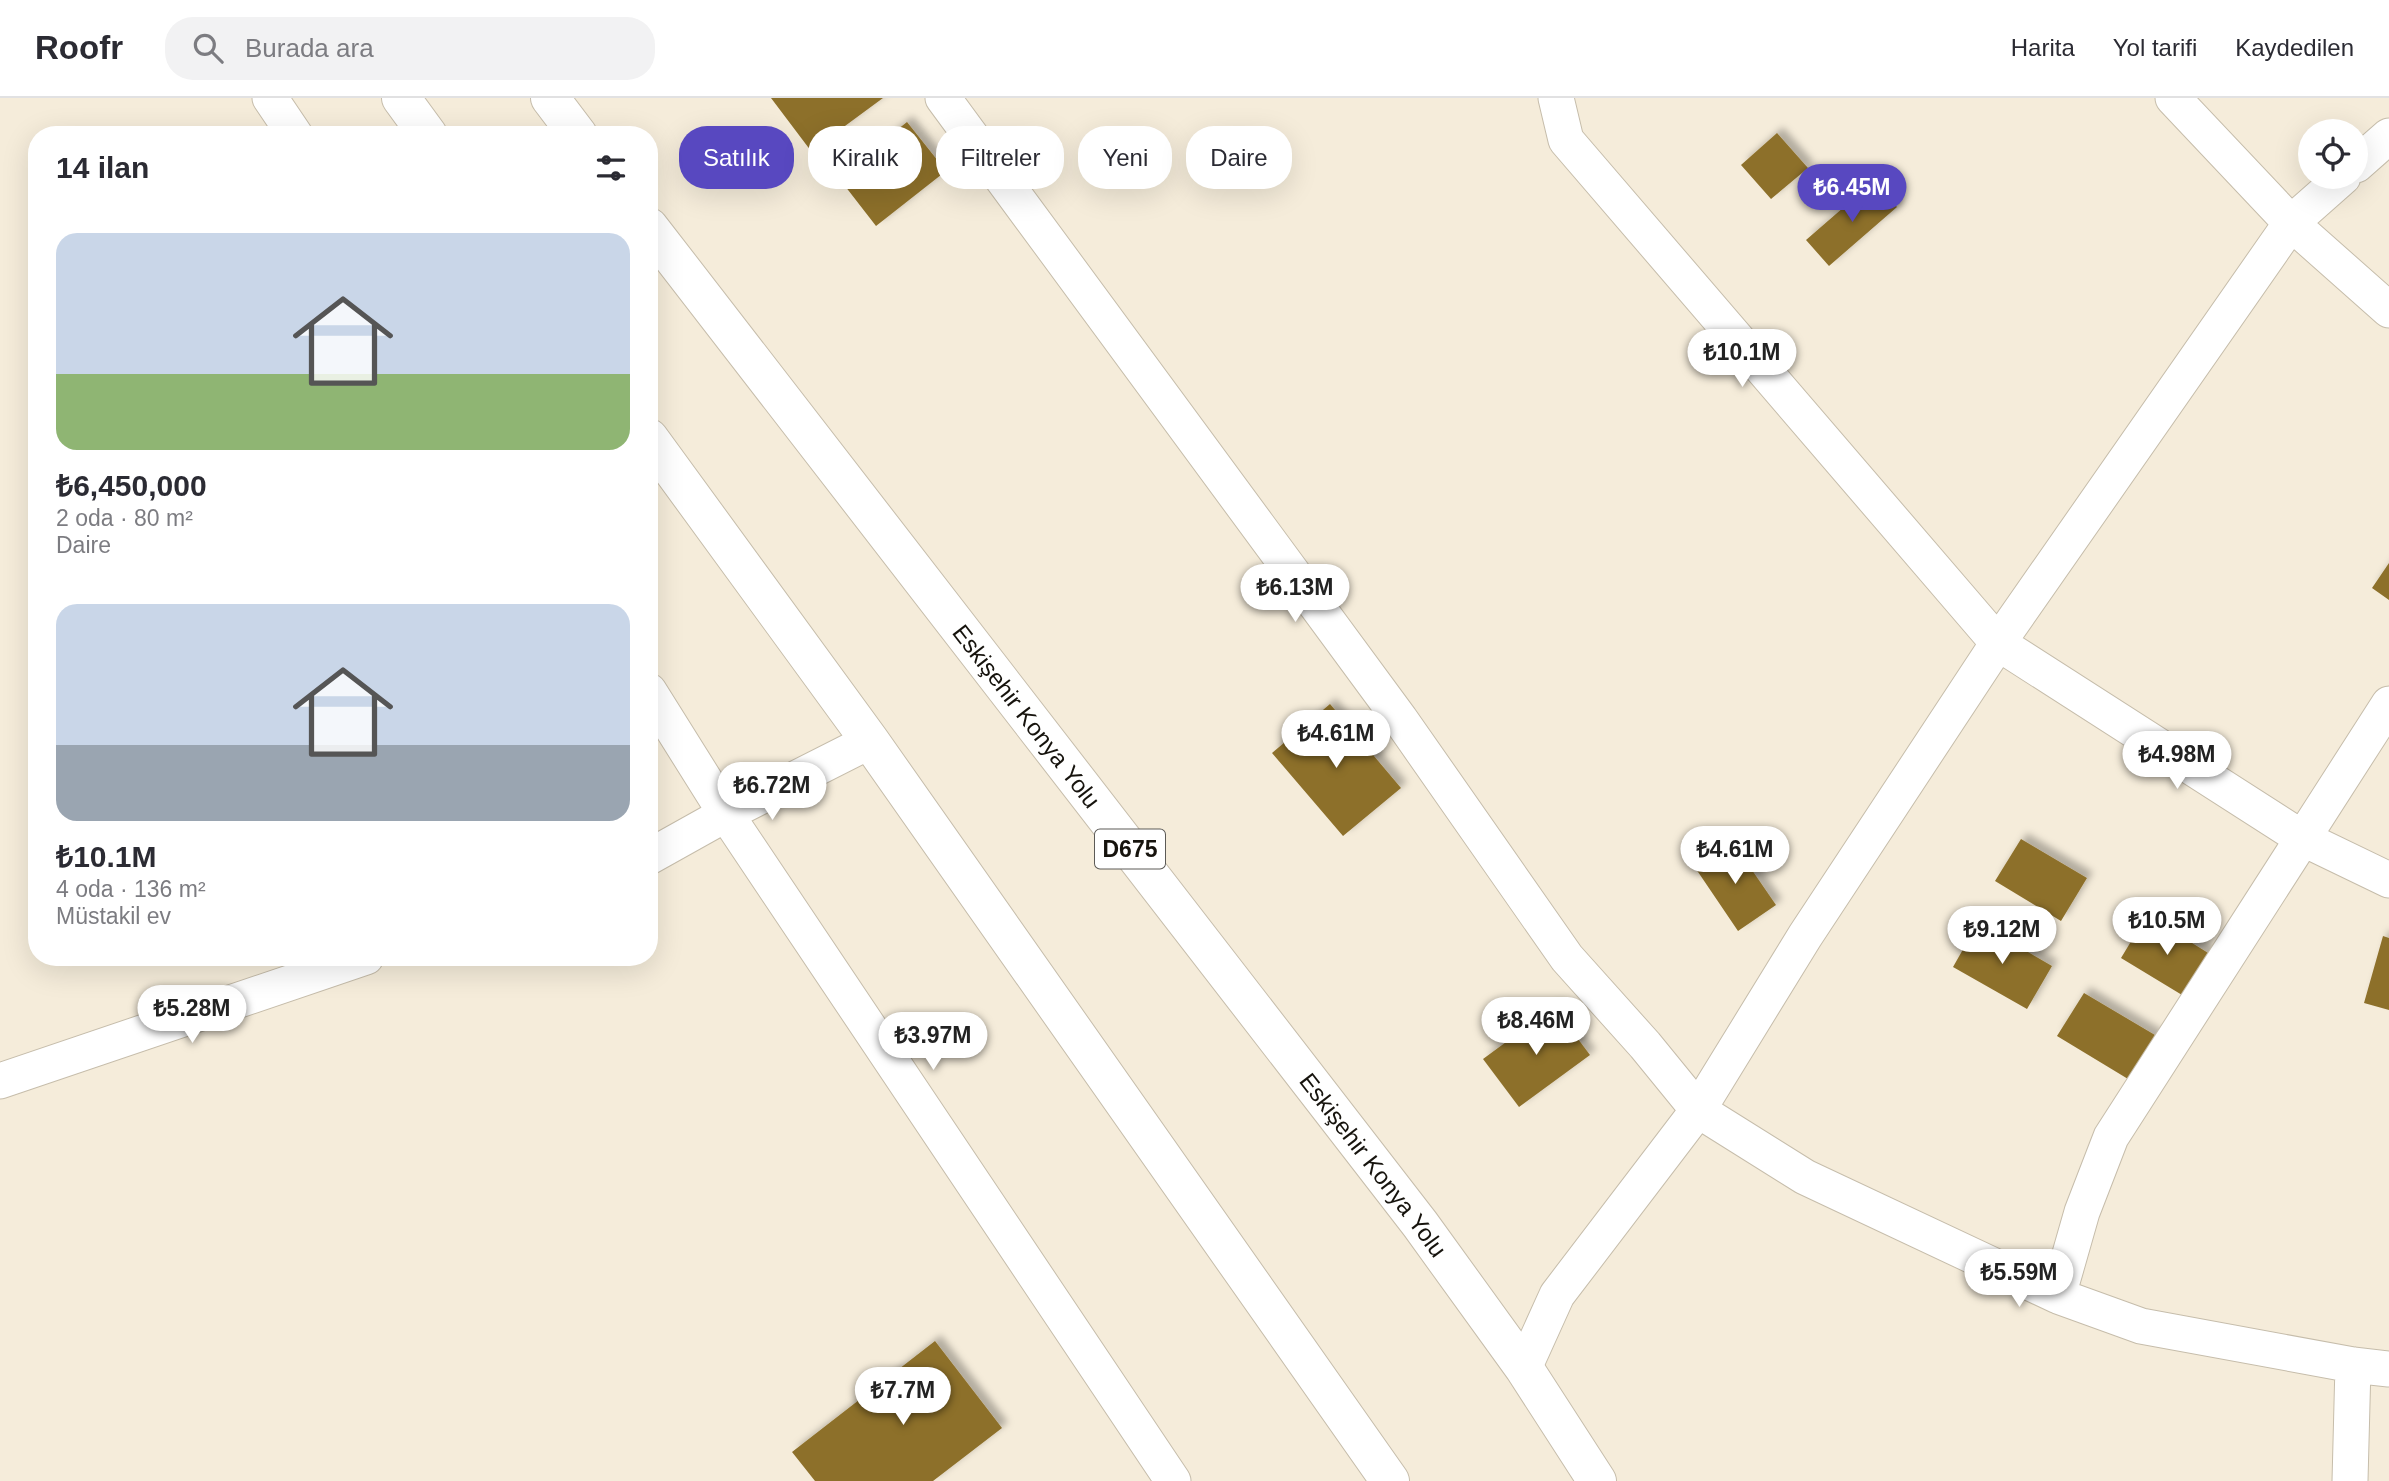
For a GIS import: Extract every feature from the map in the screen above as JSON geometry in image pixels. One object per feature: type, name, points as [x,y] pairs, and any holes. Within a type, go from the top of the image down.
[{"type":"highway","points":[[401,98],[421,126]]},
{"type":"highway","points":[[550,98],[571,126]]},
{"type":"highway","name":"Eskişehir Konya Yolu","points":[[658,239],[1420,1224],[1524,1368],[1597,1481]]},
{"type":"highway","points":[[658,450],[870,741],[1390,1481]]},
{"type":"street","points":[[271,98],[289,126]]},
{"type":"street","points":[[943,98],[1400,719],[1567,958],[1645,1045],[1698,1110],[1805,1177],[2058,1296],[2141,1326],[2353,1365],[2389,1369]]},
{"type":"street","points":[[1556,98],[1566,139],[1574,149],[1998,643],[2302,838],[2389,880]]},
{"type":"street","points":[[2173,98],[2291,223],[2389,310]]},
{"type":"street","points":[[2368,155],[2389,136]]},
{"type":"street","points":[[1524,1368],[1557,1295],[1698,1110],[1805,936],[1998,643],[2291,223],[2329,189]]},
{"type":"street","points":[[2058,1296],[2082,1212],[2110,1137],[2389,704]]},
{"type":"street","points":[[658,705],[726,814],[1173,1481]]},
{"type":"street","points":[[658,852],[726,814],[870,741]]},
{"type":"street","points":[[0,1081],[339,966]]},
{"type":"street","points":[[2350,1481],[2353,1365]]},
{"type":"building","points":[[771,98],[883,98],[845,126],[808,126],[808,147]]},
{"type":"building","points":[[1777,133],[1808,168],[1771,199],[1741,165]]},
{"type":"building","points":[[922,141],[936,158],[936,179],[876,226],[847,189],[922,189]]},
{"type":"building","points":[[1874,181],[1897,207],[1829,266],[1806,240]]},
{"type":"building","points":[[2389,563],[2389,600],[2372,588]]},
{"type":"building","points":[[1330,704],[1401,788],[1343,836],[1272,753]]},
{"type":"building","points":[[2021,839],[2087,878],[2061,921],[1995,881]]},
{"type":"building","points":[[1732,841],[1776,905],[1738,931],[1694,866]]},
{"type":"building","points":[[2147,915],[2213,956],[2187,998],[2121,958]]},
{"type":"building","points":[[1978,923],[2052,966],[2027,1009],[1953,967]]},
{"type":"building","points":[[2383,936],[2389,938],[2389,1010],[2364,1003]]},
{"type":"building","points":[[2084,993],[2160,1038],[2133,1082],[2057,1036]]},
{"type":"building","points":[[1554,1007],[1590,1055],[1519,1107],[1483,1059]]},
{"type":"building","points":[[935,1341],[1002,1428],[933,1481],[815,1481],[792,1452]]}]
